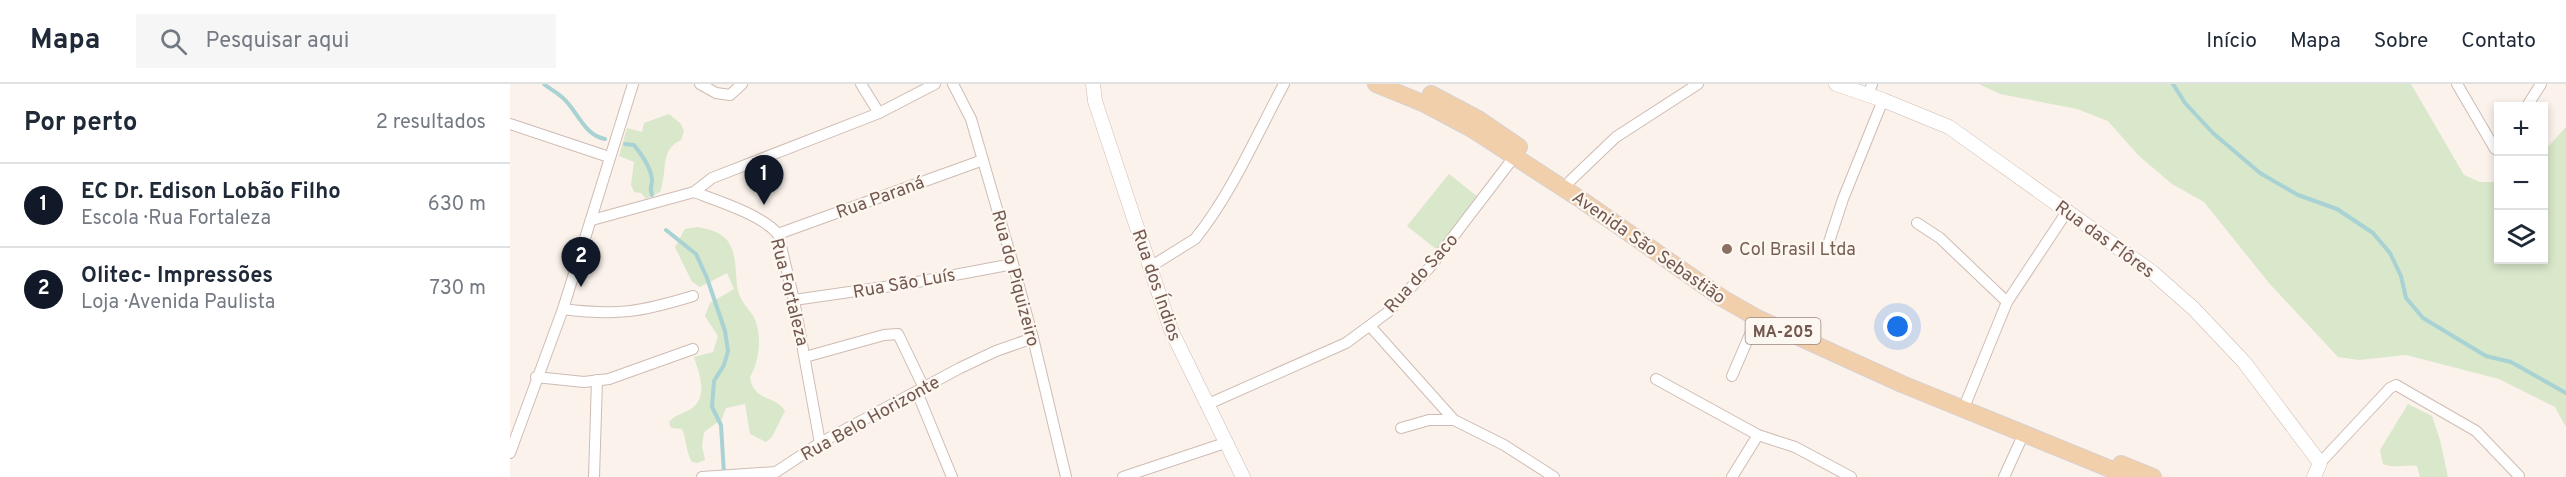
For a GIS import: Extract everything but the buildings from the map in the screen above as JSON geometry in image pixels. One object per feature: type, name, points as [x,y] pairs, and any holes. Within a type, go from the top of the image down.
[{"type":"main road","name":"Avenida São Sebastião","points":[[1376,84],[1425,104],[1472,129],[1583,201],[1722,298],[1756,318],[1902,384],[2130,477]]},
{"type":"main road","name":"Avenida São Sebastião","points":[[1408,84],[1478,119],[1765,312],[1814,336],[2152,477]]},
{"type":"street","points":[[510,450],[563,309],[633,84]]},
{"type":"street","points":[[700,84],[723,95],[734,93],[742,84]]},
{"type":"street","points":[[861,84],[879,112]]},
{"type":"street","points":[[592,220],[694,192],[712,178],[879,112],[934,84]]},
{"type":"street","name":"Rua do Piquizeiro","points":[[953,84],[971,119],[1013,264],[1034,338],[1066,477]]},
{"type":"street","name":"Rua dos Índios","points":[[1093,84],[1095,101],[1171,330],[1243,477]]},
{"type":"street","points":[[1150,267],[1195,239],[1200,233],[1216,210],[1284,84]]},
{"type":"street","points":[[1570,181],[1617,137],[1698,84]]},
{"type":"street","name":"Rua das Flôres","points":[[1836,84],[1870,90],[1883,100],[1949,128],[2068,210],[2152,272],[2194,309],[2260,381],[2320,463]]},
{"type":"street","points":[[2457,84],[2492,144],[2494,141]]},
{"type":"street","points":[[2530,102],[2541,84]]},
{"type":"street","points":[[1826,251],[1843,199],[1883,100]]},
{"type":"street","points":[[510,124],[609,157]]},
{"type":"street","name":"Rua do Saco","points":[[1206,405],[1346,343],[1388,312],[1430,267],[1514,157]]},
{"type":"street","name":"Rua Paraná","points":[[778,234],[983,160]]},
{"type":"street","name":"Rua Fortaleza","points":[[694,192],[724,203],[772,227],[778,234],[794,300],[820,443]]},
{"type":"street","points":[[1967,400],[2007,303],[2068,210]]},
{"type":"street","points":[[1917,223],[1940,238],[2007,303]]},
{"type":"street","name":"Rua São Luís","points":[[794,300],[912,283],[1013,264]]},
{"type":"street","points":[[563,309],[612,314],[649,310],[693,296]]},
{"type":"street","points":[[1732,376],[1756,318]]},
{"type":"street","points":[[1370,326],[1454,420],[1504,445],[1554,477]]},
{"type":"street","points":[[805,357],[884,335],[898,334],[902,339],[952,477]]},
{"type":"street","name":"Rua Belo Horizonte","points":[[702,477],[719,474],[776,475],[820,443],[996,351],[1034,338]]},
{"type":"street","points":[[536,377],[584,382],[609,378],[693,349]]},
{"type":"street","points":[[594,477],[597,380]]},
{"type":"street","points":[[1656,380],[1758,435],[1795,447],[1851,477]]},
{"type":"street","points":[[2314,477],[2320,463],[2390,388],[2396,385],[2476,431],[2519,476]]},
{"type":"street","points":[[1401,428],[1429,420],[1454,420]]},
{"type":"street","points":[[2004,477],[2024,433]]},
{"type":"street","points":[[1732,477],[1758,435]]},
{"type":"street","points":[[1123,477],[1225,443]]},
{"type":"green space","points":[[1979,84],[2411,84],[2464,175],[2480,182],[2494,182],[2494,264],[2548,264],[2548,147],[2566,127],[2566,427],[2555,407],[2499,379],[2406,355],[2359,360],[2338,357],[2269,283],[2204,202],[2172,184],[2138,155],[2108,121],[2077,109],[2000,94]]},
{"type":"green space","points":[[669,114],[681,124],[684,131],[681,140],[674,144],[667,155],[660,192],[646,199],[641,193],[634,192],[631,185],[634,162],[619,156],[627,128],[642,132],[644,123]]},
{"type":"green space","points":[[1449,174],[1478,197],[1436,249],[1407,226]]},
{"type":"green space","points":[[697,227],[721,234],[730,245],[734,256],[739,293],[758,329],[758,355],[750,377],[752,385],[760,395],[776,402],[785,411],[772,437],[766,442],[750,434],[745,404],[726,408],[722,419],[704,432],[702,446],[705,460],[697,463],[692,462],[690,458],[682,429],[671,428],[669,422],[689,410],[699,399],[701,385],[694,357],[713,352],[718,336],[705,316],[710,303],[734,289],[727,273],[700,287],[692,282],[675,247],[685,229]]},
{"type":"green space","points":[[2408,404],[2432,416],[2448,477],[2420,477],[2417,466],[2383,464],[2380,450]]},
{"type":"waterway","points":[[544,84],[569,104],[586,128],[605,139]]},
{"type":"waterway","points":[[2173,84],[2185,103],[2213,133],[2260,173],[2298,195],[2337,209],[2373,233],[2390,253],[2401,276],[2406,298],[2423,318],[2486,356],[2511,362],[2566,393]]},
{"type":"waterway","points":[[625,144],[634,145],[648,166],[652,180],[652,195]]},
{"type":"waterway","points":[[666,230],[696,254],[707,278],[725,331],[728,351],[724,365],[714,381],[712,407],[721,425],[724,474]]},
{"type":"place","name":"EC Dr. Edison Lobão Filho","points":[[764,205]]},
{"type":"place","name":"Col Brasil Ltda","points":[[1727,249]]},
{"type":"place","name":"Olitec- Impressões","points":[[581,287]]}]
